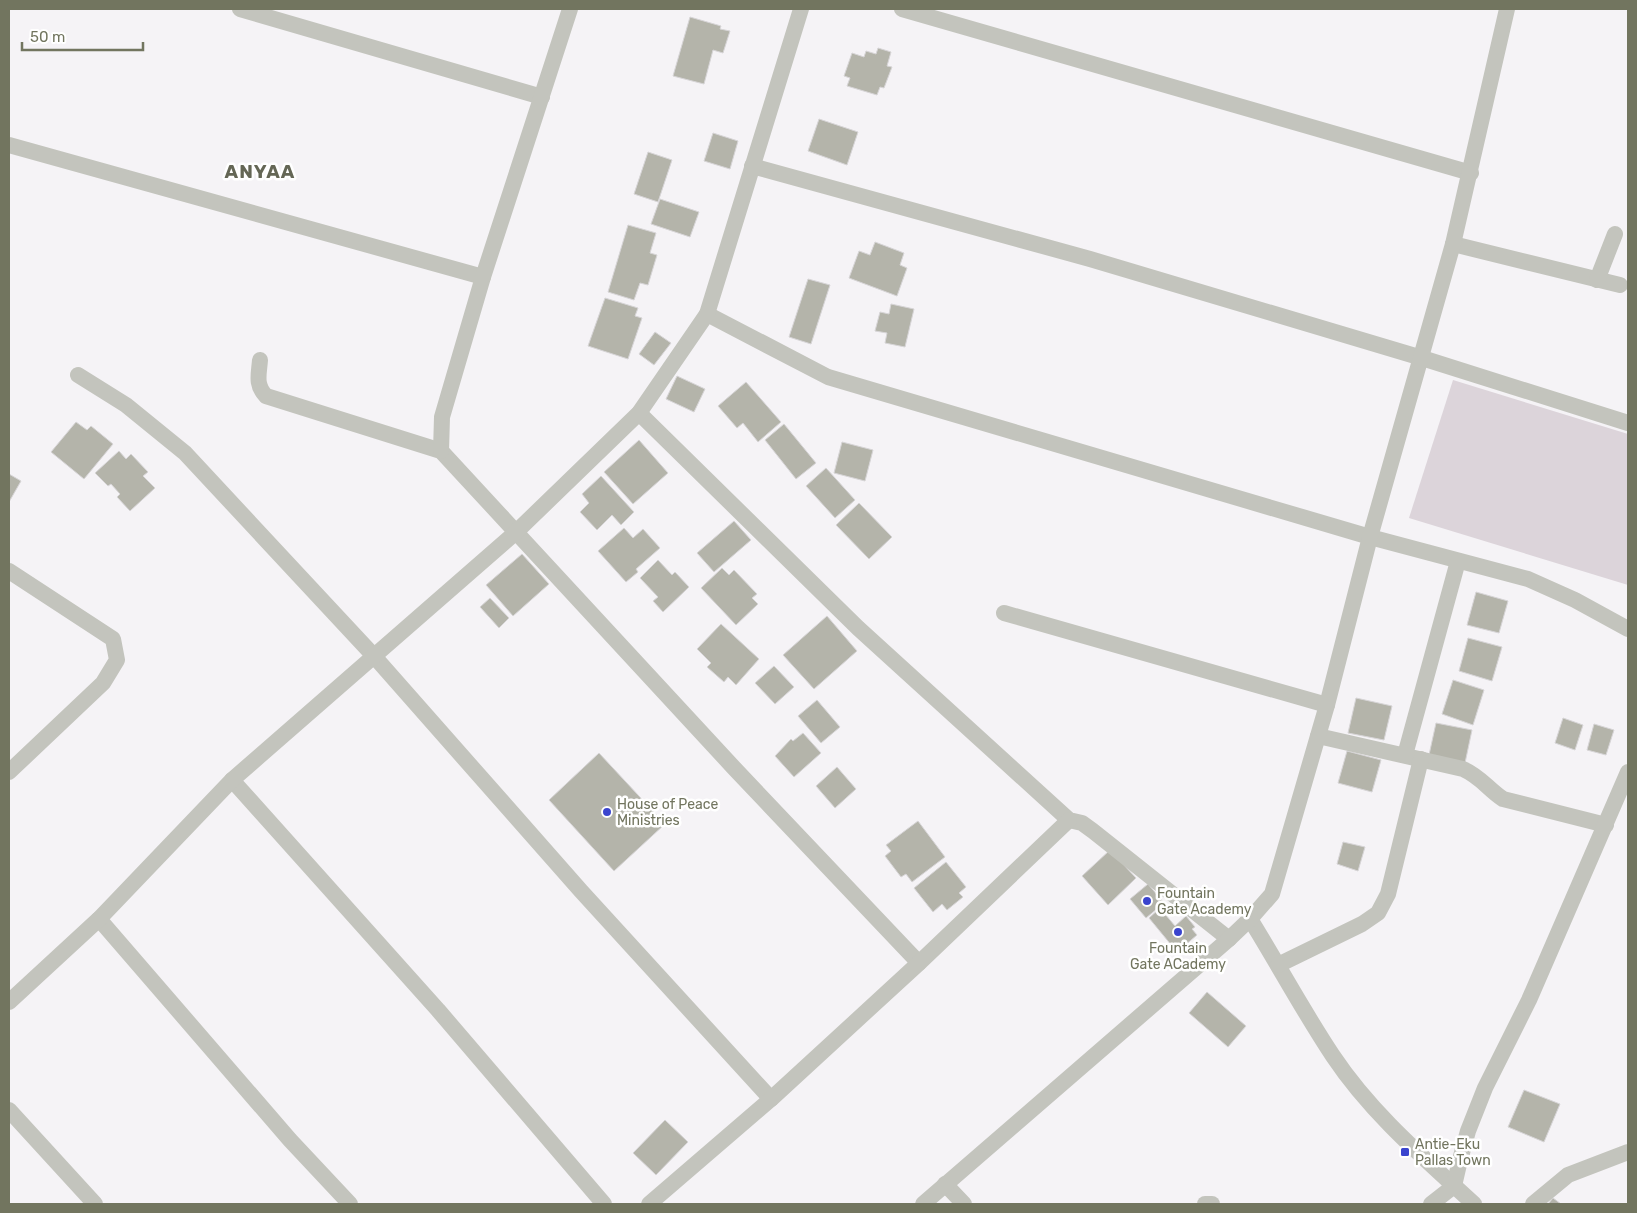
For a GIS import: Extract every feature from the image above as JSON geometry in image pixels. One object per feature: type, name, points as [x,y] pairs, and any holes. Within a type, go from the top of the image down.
[{"type":"street","points":[[240,9],[542,98]]},
{"type":"street","points":[[441,451],[442,417],[483,277],[570,9]]},
{"type":"street","points":[[9,1002],[99,919],[232,780],[515,532],[639,413],[707,314],[801,9]]},
{"type":"street","points":[[902,9],[1471,172]]},
{"type":"street","points":[[923,1204],[1229,939],[1272,894],[1327,705],[1370,537],[1453,244],[1507,9]]},
{"type":"street","points":[[9,145],[483,277]]},
{"type":"street","points":[[752,166],[1090,259],[1422,358],[1628,424]]},
{"type":"street","points":[[1597,280],[1615,234]]},
{"type":"street","points":[[1453,244],[1620,285]]},
{"type":"street","points":[[707,314],[828,377],[1370,537],[1528,580],[1575,600],[1628,629]]},
{"type":"street","points":[[260,360],[258,384],[266,396],[441,451],[918,963]]},
{"type":"street","points":[[78,375],[126,405],[185,453],[373,655],[581,891],[771,1099]]},
{"type":"street","points":[[639,413],[858,628],[1069,820],[1082,823],[1094,831],[1229,939]]},
{"type":"street","points":[[1278,965],[1362,924],[1378,913],[1388,894],[1413,757],[1458,561]]},
{"type":"street","points":[[9,571],[113,639],[117,660],[103,682],[9,772]]},
{"type":"street","points":[[1004,612],[1327,705]]},
{"type":"street","points":[[1318,736],[1463,769],[1475,774],[1494,793],[1503,798],[1606,825]]},
{"type":"street","points":[[1431,1204],[1454,1186],[1468,1131],[1485,1088],[1529,1000],[1628,772]]},
{"type":"street","points":[[232,780],[445,1018],[604,1204]]},
{"type":"street","points":[[649,1204],[771,1099],[1069,820]]},
{"type":"street","points":[[99,919],[290,1140],[350,1204]]},
{"type":"street","points":[[1250,919],[1333,1056],[1371,1104],[1415,1151],[1474,1204]]},
{"type":"street","points":[[9,1110],[95,1204]]},
{"type":"street","points":[[1533,1204],[1568,1175],[1615,1155],[1628,1152]]},
{"type":"street","points":[[945,1184],[964,1204]]},
{"type":"street","points":[[1205,1204],[1212,1204]]},
{"type":"shaded area","points":[[1453,380],[1628,434],[1628,585],[1409,518]]},
{"type":"building","points":[[690,17],[721,26],[720,29],[730,31],[723,53],[713,50],[704,84],[673,76]]},
{"type":"building","points":[[878,48],[891,52],[887,66],[892,67],[884,88],[880,87],[877,95],[847,86],[850,78],[844,76],[852,53],[864,57],[866,51],[876,54]]},
{"type":"building","points":[[819,119],[858,132],[847,165],[808,151]]},
{"type":"building","points":[[713,133],[738,141],[730,169],[704,161]]},
{"type":"building","points":[[648,152],[672,160],[658,202],[634,194]]},
{"type":"building","points":[[660,199],[699,212],[690,237],[651,224]]},
{"type":"building","points":[[628,225],[656,233],[650,253],[657,255],[648,285],[640,283],[634,300],[608,292]]},
{"type":"building","points":[[875,242],[904,253],[900,265],[907,268],[897,296],[849,278],[859,251],[870,255]]},
{"type":"building","points":[[808,279],[830,285],[811,344],[789,337]]},
{"type":"building","points":[[605,298],[638,308],[635,316],[642,318],[628,359],[588,346]]},
{"type":"building","points":[[891,304],[914,309],[905,347],[885,343],[887,333],[875,331],[880,312],[889,314]]},
{"type":"building","points":[[655,332],[671,343],[654,365],[639,354]]},
{"type":"building","points":[[677,376],[705,389],[694,412],[666,399]]},
{"type":"building","points":[[746,382],[781,422],[758,442],[743,423],[737,428],[718,406]]},
{"type":"building","points":[[76,422],[87,430],[91,426],[113,444],[84,479],[51,452]]},
{"type":"building","points":[[784,424],[816,463],[796,479],[765,440]]},
{"type":"building","points":[[639,440],[668,473],[633,504],[604,472]]},
{"type":"building","points":[[842,442],[873,450],[865,481],[834,473]]},
{"type":"building","points":[[119,451],[126,459],[131,454],[148,472],[143,476],[155,488],[130,511],[117,497],[120,494],[111,484],[108,486],[95,473]]},
{"type":"building","points":[[826,468],[855,500],[835,518],[806,486]]},
{"type":"building","points":[[9,474],[21,481],[9,502]]},
{"type":"building","points":[[601,476],[634,512],[621,525],[612,515],[597,530],[580,512],[589,503],[582,494]]},
{"type":"building","points":[[859,503],[892,537],[869,559],[836,525]]},
{"type":"building","points":[[734,521],[751,540],[714,572],[697,553]]},
{"type":"building","points":[[624,528],[633,538],[643,529],[660,548],[636,569],[638,572],[626,582],[598,551]]},
{"type":"building","points":[[522,554],[549,584],[513,616],[486,585]]},
{"type":"building","points":[[658,560],[672,575],[675,572],[689,587],[663,612],[653,601],[658,597],[640,578]]},
{"type":"building","points":[[722,568],[729,575],[734,570],[757,594],[752,598],[758,604],[736,625],[701,588]]},
{"type":"building","points":[[1476,592],[1508,601],[1499,633],[1467,625]]},
{"type":"building","points":[[490,598],[509,618],[499,628],[480,607]]},
{"type":"building","points":[[827,616],[857,651],[814,689],[783,655]]},
{"type":"building","points":[[721,624],[759,659],[736,685],[728,677],[724,682],[707,667],[711,663],[697,649]]},
{"type":"building","points":[[1468,638],[1502,647],[1492,681],[1459,671]]},
{"type":"building","points":[[774,666],[794,687],[775,704],[755,683]]},
{"type":"building","points":[[1453,680],[1484,690],[1473,725],[1442,714]]},
{"type":"building","points":[[1356,698],[1392,706],[1384,740],[1348,733]]},
{"type":"building","points":[[817,700],[840,727],[821,743],[798,716]]},
{"type":"building","points":[[1563,718],[1583,725],[1575,750],[1555,743]]},
{"type":"building","points":[[1436,723],[1472,730],[1465,763],[1429,755]]},
{"type":"building","points":[[1594,724],[1614,730],[1606,755],[1587,750]]},
{"type":"building","points":[[803,733],[821,753],[794,777],[775,756],[791,739],[793,741]]},
{"type":"building","points":[[1347,751],[1381,760],[1372,792],[1338,783]]},
{"type":"building","name":"House of Peace Ministries","points":[[599,753],[665,824],[614,871],[549,800]]},
{"type":"building","points":[[837,767],[856,789],[835,808],[816,786]]},
{"type":"building","points":[[918,821],[945,857],[912,882],[906,874],[901,877],[885,856],[891,851],[886,845]]},
{"type":"building","points":[[1343,842],[1365,847],[1358,871],[1337,864]]},
{"type":"building","points":[[1110,850],[1136,878],[1108,905],[1082,876]]},
{"type":"building","points":[[946,862],[966,887],[959,893],[963,897],[947,910],[942,904],[933,912],[914,888]]},
{"type":"building","name":"Fountain Gate Academy","points":[[1148,884],[1164,903],[1146,918],[1130,899]]},
{"type":"building","name":"Fountain Gate ACademy","points":[[1160,908],[1175,926],[1186,916],[1195,927],[1192,929],[1197,935],[1177,952],[1149,918]]},
{"type":"building","points":[[1207,992],[1246,1026],[1228,1047],[1189,1013]]},
{"type":"building","points":[[1524,1090],[1560,1104],[1544,1142],[1508,1127]]},
{"type":"building","points":[[665,1120],[688,1142],[656,1175],[633,1153]]},
{"type":"building","points":[[1553,1198],[1561,1204],[1548,1204]]},
{"type":"place","name":"House of Peace Ministries","points":[[607,812]]},
{"type":"place","name":"Fountain Gate Academy","points":[[1147,901]]},
{"type":"place","name":"Fountain Gate ACademy","points":[[1178,932]]},
{"type":"place","name":"Antie-Eku Pallas Town","points":[[1405,1152]]},
{"type":"district","name":"ANYAA","points":[[260,171]]}]
